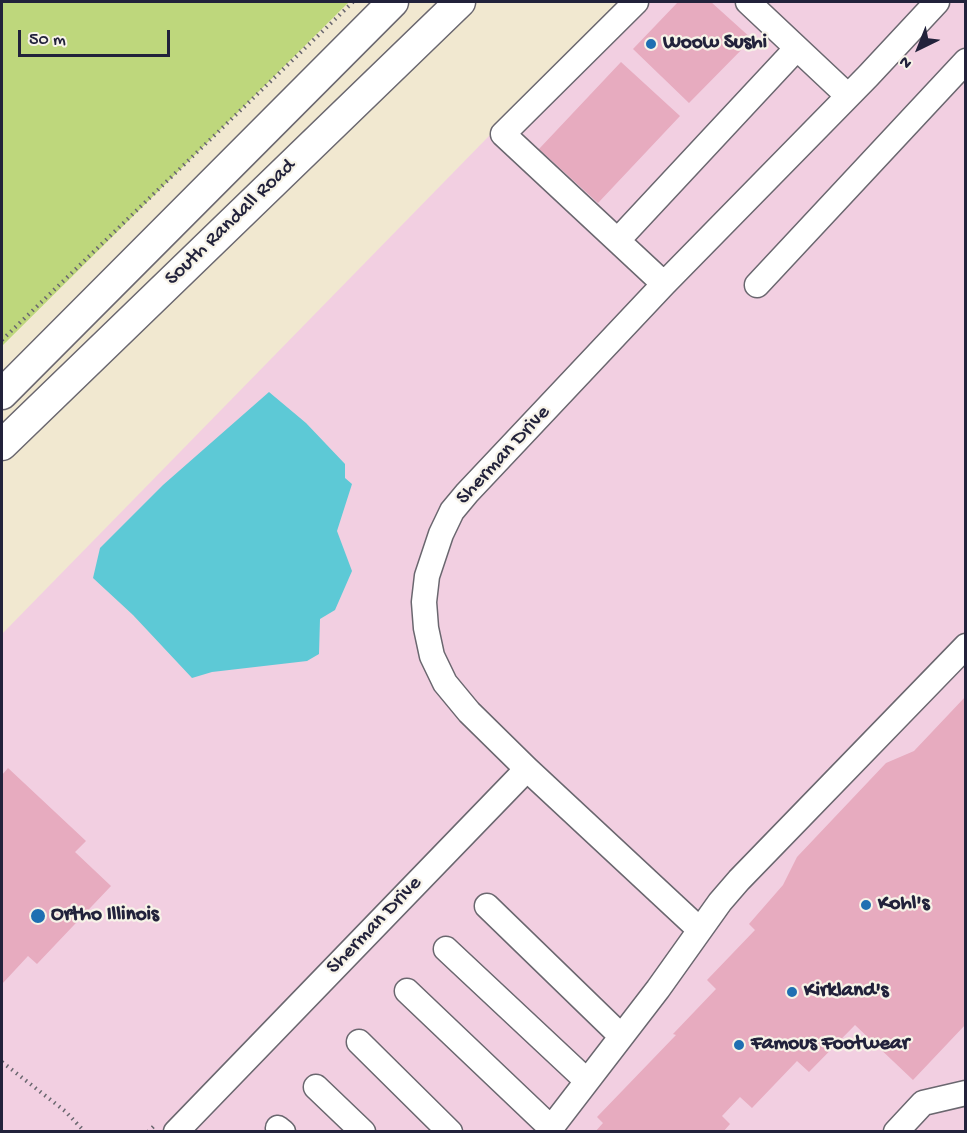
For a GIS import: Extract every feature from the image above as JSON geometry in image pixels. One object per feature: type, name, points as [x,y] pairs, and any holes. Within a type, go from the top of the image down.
[{"type":"main road","name":"South Randall Road","points":[[2,394],[393,2]]},
{"type":"main road","name":"South Randall Road","points":[[2,446],[460,2]]},
{"type":"lane","points":[[636,2],[503,134],[664,284]]},
{"type":"lane","points":[[748,2],[848,96]]},
{"type":"lane","name":"Sherman Drive","points":[[189,1128],[527,769],[489,734],[445,683],[432,656],[426,628],[424,602],[427,576],[441,534],[452,511],[664,284],[937,2]]},
{"type":"lane","points":[[618,240],[797,48]]},
{"type":"lane","points":[[756,285],[966,61]]},
{"type":"lane","points":[[407,991],[549,1130],[739,880],[966,646]]},
{"type":"lane","points":[[527,769],[700,930]]},
{"type":"lane","points":[[487,906],[621,1036]]},
{"type":"lane","points":[[446,949],[587,1081]]},
{"type":"lane","points":[[359,1042],[450,1131]]},
{"type":"lane","points":[[316,1087],[363,1131]]},
{"type":"lane","points":[[896,1131],[923,1103],[966,1093]]},
{"type":"path","points":[[2,340],[353,2]]},
{"type":"path","points":[[2,1062],[65,1111],[85,1131]]},
{"type":"shaded area","points":[[620,2],[965,2],[965,1131],[2,1132],[2,634]]},
{"type":"green space","points":[[2,2],[349,2],[2,346]]},
{"type":"water","points":[[269,392],[306,423],[345,464],[345,478],[352,484],[337,531],[352,571],[335,610],[320,619],[319,654],[307,661],[212,672],[192,678],[133,615],[93,578],[100,548],[163,485]]},
{"type":"building","points":[[678,2],[711,2],[752,39],[689,103],[633,49]]},
{"type":"building","points":[[621,62],[680,116],[598,203],[539,149]]},
{"type":"building","name":"Kohl's","points":[[966,696],[966,1024],[913,1080],[855,1025],[809,1072],[797,1061],[752,1108],[740,1097],[722,1116],[730,1124],[723,1132],[595,1132],[603,1123],[597,1117],[676,1035],[673,1034],[716,989],[707,980],[755,930],[749,924],[783,885],[797,857],[886,763],[914,751]]},
{"type":"building","points":[[8,768],[86,841],[75,852],[111,886],[37,964],[28,956],[2,984],[2,775]]},
{"type":"place","name":"Woow Sushi","points":[[651,44]]},
{"type":"place","name":"Kohl's","points":[[866,905]]},
{"type":"place","name":"Ortho Illinois","points":[[38,916]]},
{"type":"place","name":"Kirkland's","points":[[792,992]]},
{"type":"place","name":"Famous Footwear","points":[[739,1045]]}]
